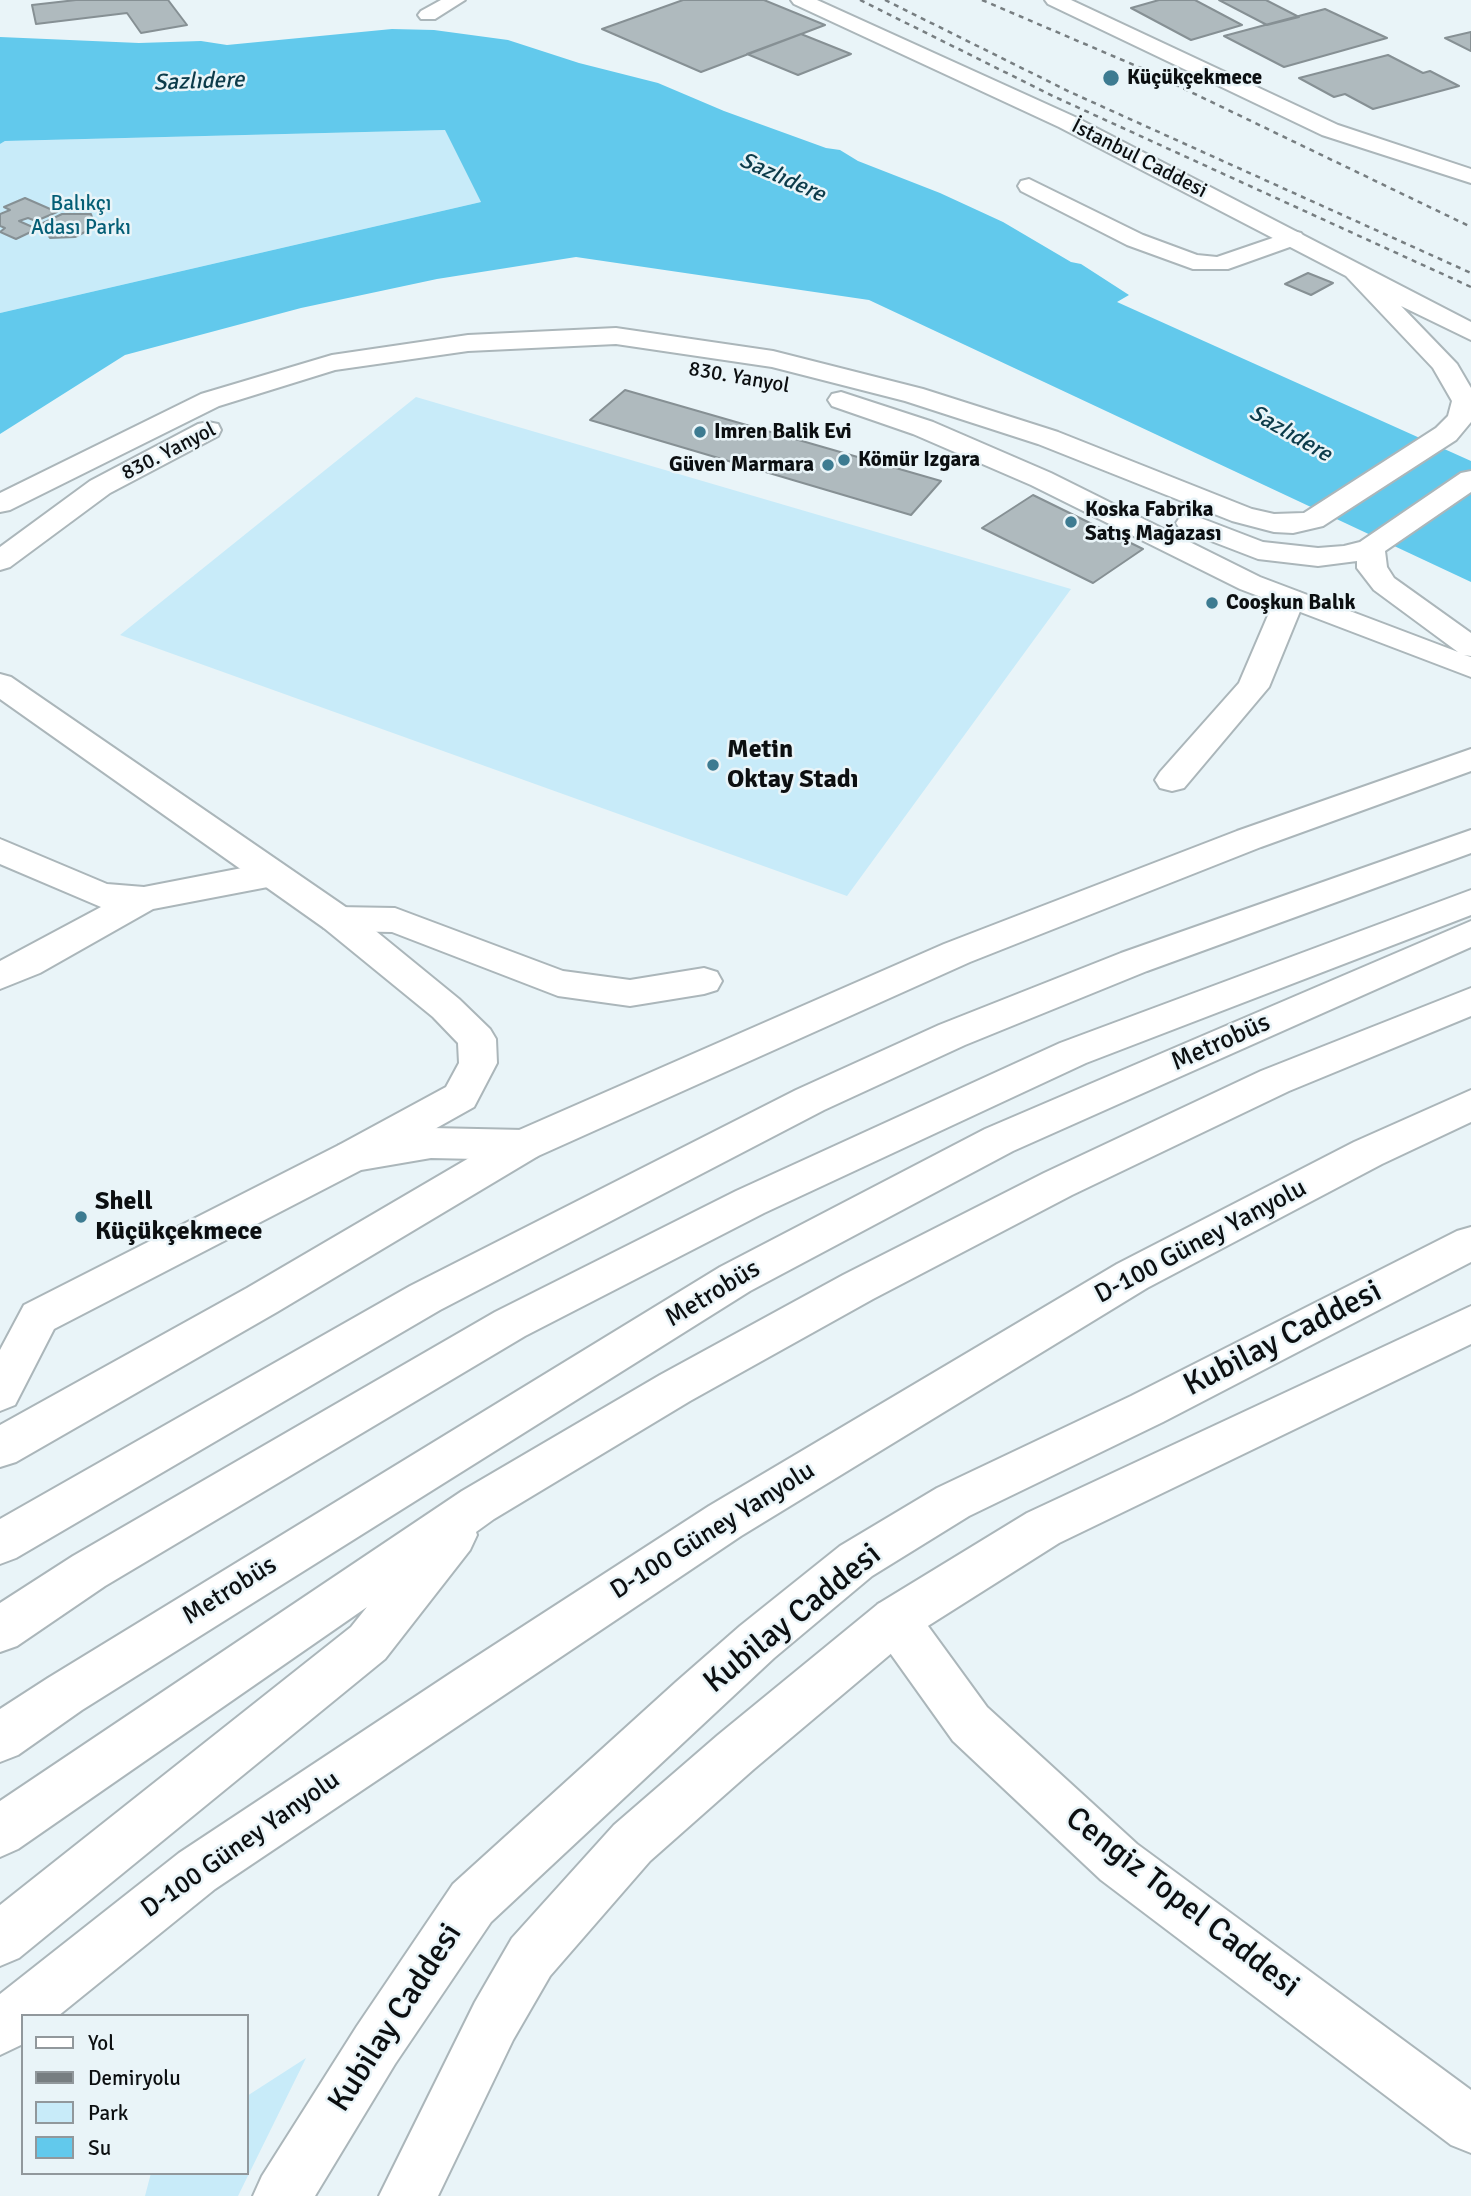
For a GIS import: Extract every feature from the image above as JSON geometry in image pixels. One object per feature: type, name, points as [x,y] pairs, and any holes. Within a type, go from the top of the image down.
[{"type":"main road","points":[[428,15],[455,0]]},
{"type":"main road","name":"İstanbul Caddesi","points":[[801,0],[1067,122],[1471,332]]},
{"type":"main road","points":[[1055,0],[1139,37],[1330,130],[1471,176]]},
{"type":"main road","points":[[1029,186],[1135,240],[1193,262],[1219,264],[1293,238]]},
{"type":"main road","points":[[1352,269],[1471,346]]},
{"type":"main road","points":[[914,395],[1048,438],[1242,515],[1274,523],[1293,524],[1313,520],[1446,434],[1460,419],[1464,408],[1465,401],[1444,364],[1352,269]]},
{"type":"main road","name":"830. Yanyol","points":[[0,504],[209,401],[332,363],[468,343],[616,336],[773,359],[914,395]]},
{"type":"main road","name":"830. Yanyol","points":[[0,561],[100,487],[203,432],[296,394],[388,372],[512,357],[577,358],[676,366],[776,382],[848,401],[923,428],[1041,479],[1250,583],[1471,668]]},
{"type":"main road","points":[[914,395],[1146,505],[1258,551],[1318,557],[1346,555],[1370,548],[1471,479]]},
{"type":"main road","points":[[1370,548],[1373,568],[1384,584],[1471,647]]},
{"type":"main road","points":[[1172,780],[1252,687],[1265,663],[1290,599]]},
{"type":"main road","points":[[0,684],[337,919],[446,1008],[477,1039],[478,1063],[460,1097],[353,1156],[39,1317],[0,1392]]},
{"type":"main road","points":[[0,1448],[262,1300],[524,1145],[957,953],[1249,839],[1471,759]]},
{"type":"main road","points":[[0,1543],[425,1298],[810,1100],[952,1035],[1134,962],[1471,841]]},
{"type":"main road","points":[[0,850],[101,895],[144,899],[273,874]]},
{"type":"main road","points":[[0,975],[27,964],[144,899]]},
{"type":"main road","name":"Metrobüs","points":[[0,1630],[89,1571],[510,1324],[750,1202],[1073,1053],[1471,902]]},
{"type":"main road","points":[[337,919],[395,920],[558,983],[630,993],[704,981]]},
{"type":"main road","name":"Metrobüs","points":[[0,1738],[65,1693],[735,1279],[999,1140],[1471,933]]},
{"type":"main road","points":[[0,1831],[478,1505],[712,1368],[858,1287],[1058,1184],[1275,1082],[1471,1000]]},
{"type":"main road","name":"D-100 Güney Yanyolu","points":[[0,2028],[197,1871],[725,1521],[1132,1276],[1368,1153],[1471,1105]]},
{"type":"main road","points":[[353,1156],[431,1143],[524,1145]]},
{"type":"main road","name":"Kubilay Caddesi","points":[[282,2196],[376,2045],[472,1903],[757,1642],[856,1561],[953,1503],[1147,1409],[1471,1243]]},
{"type":"main road","points":[[408,2196],[494,2021],[531,1957],[632,1843],[736,1752],[895,1620],[1043,1528],[1471,1324]]},
{"type":"main road","points":[[0,1939],[368,1643],[478,1505]]},
{"type":"main road","name":"Cengiz Topel Caddesi","points":[[895,1620],[970,1724],[1119,1862],[1471,2125]]},
{"type":"green space","name":"Balıkçı Adası Parkı","points":[[445,130],[481,202],[0,313],[0,144],[5,141]]},
{"type":"green space","name":"Metin Oktay Stadı","points":[[416,397],[1071,589],[847,896],[120,635]]},
{"type":"green space","points":[[306,2058],[238,2196],[145,2196],[150,2175],[248,2175],[248,2095]]},
{"type":"water","name":"Sazlıdere","points":[[392,29],[434,30],[508,40],[579,63],[658,83],[724,111],[826,148],[840,150],[858,161],[940,193],[1003,222],[1071,262],[1081,264],[1129,295],[1117,302],[1471,461],[1471,582],[869,300],[576,257],[437,279],[301,308],[125,355],[0,434],[0,313],[481,202],[445,130],[5,141],[0,144],[0,37],[139,43],[201,41],[227,45]]},
{"type":"building","points":[[76,0],[168,0],[187,25],[141,33],[127,13],[36,24],[32,5]]},
{"type":"building","points":[[683,0],[764,0],[825,25],[701,72],[602,29]]},
{"type":"building","points":[[1159,0],[1195,0],[1242,25],[1191,40],[1131,8]]},
{"type":"building","points":[[1219,0],[1266,0],[1299,17],[1267,25]]},
{"type":"building","points":[[1325,9],[1387,38],[1284,67],[1224,36]]},
{"type":"building","points":[[1471,32],[1471,51],[1445,38]]},
{"type":"building","points":[[801,34],[851,54],[798,75],[747,54]]},
{"type":"building","points":[[1388,55],[1423,73],[1430,71],[1459,86],[1373,109],[1345,94],[1334,97],[1299,78]]},
{"type":"building","points":[[25,198],[57,212],[36,221],[28,218],[19,221],[37,229],[16,239],[0,232],[5,228],[0,226],[0,214],[10,210],[4,207]]},
{"type":"building","points":[[62,214],[91,214],[95,227],[75,237],[50,238],[41,224]]},
{"type":"building","points":[[1308,273],[1333,283],[1311,295],[1285,284]]},
{"type":"building","points":[[625,390],[941,481],[911,515],[590,420]]},
{"type":"building","points":[[1033,495],[1143,549],[1093,583],[982,528]]},
{"type":"railway","points":[[860,0],[1055,97],[1471,287]]},
{"type":"railway","points":[[885,0],[1070,92],[1471,273]]},
{"type":"railway","points":[[982,0],[1141,68],[1471,227]]},
{"type":"place","name":"Küçükçekmece","points":[[1111,78]]},
{"type":"place","name":"Imren Balik Evi","points":[[700,432]]},
{"type":"place","name":"Kömür Izgara","points":[[844,460]]},
{"type":"place","name":"Güven Marmara","points":[[828,465]]},
{"type":"place","name":"Koska Fabrika Satış Mağazası","points":[[1071,522]]},
{"type":"place","name":"Cooşkun Balık","points":[[1212,603]]},
{"type":"place","name":"Metin Oktay Stadı","points":[[713,765]]},
{"type":"place","name":"Shell Küçükçekmece","points":[[81,1217]]}]
